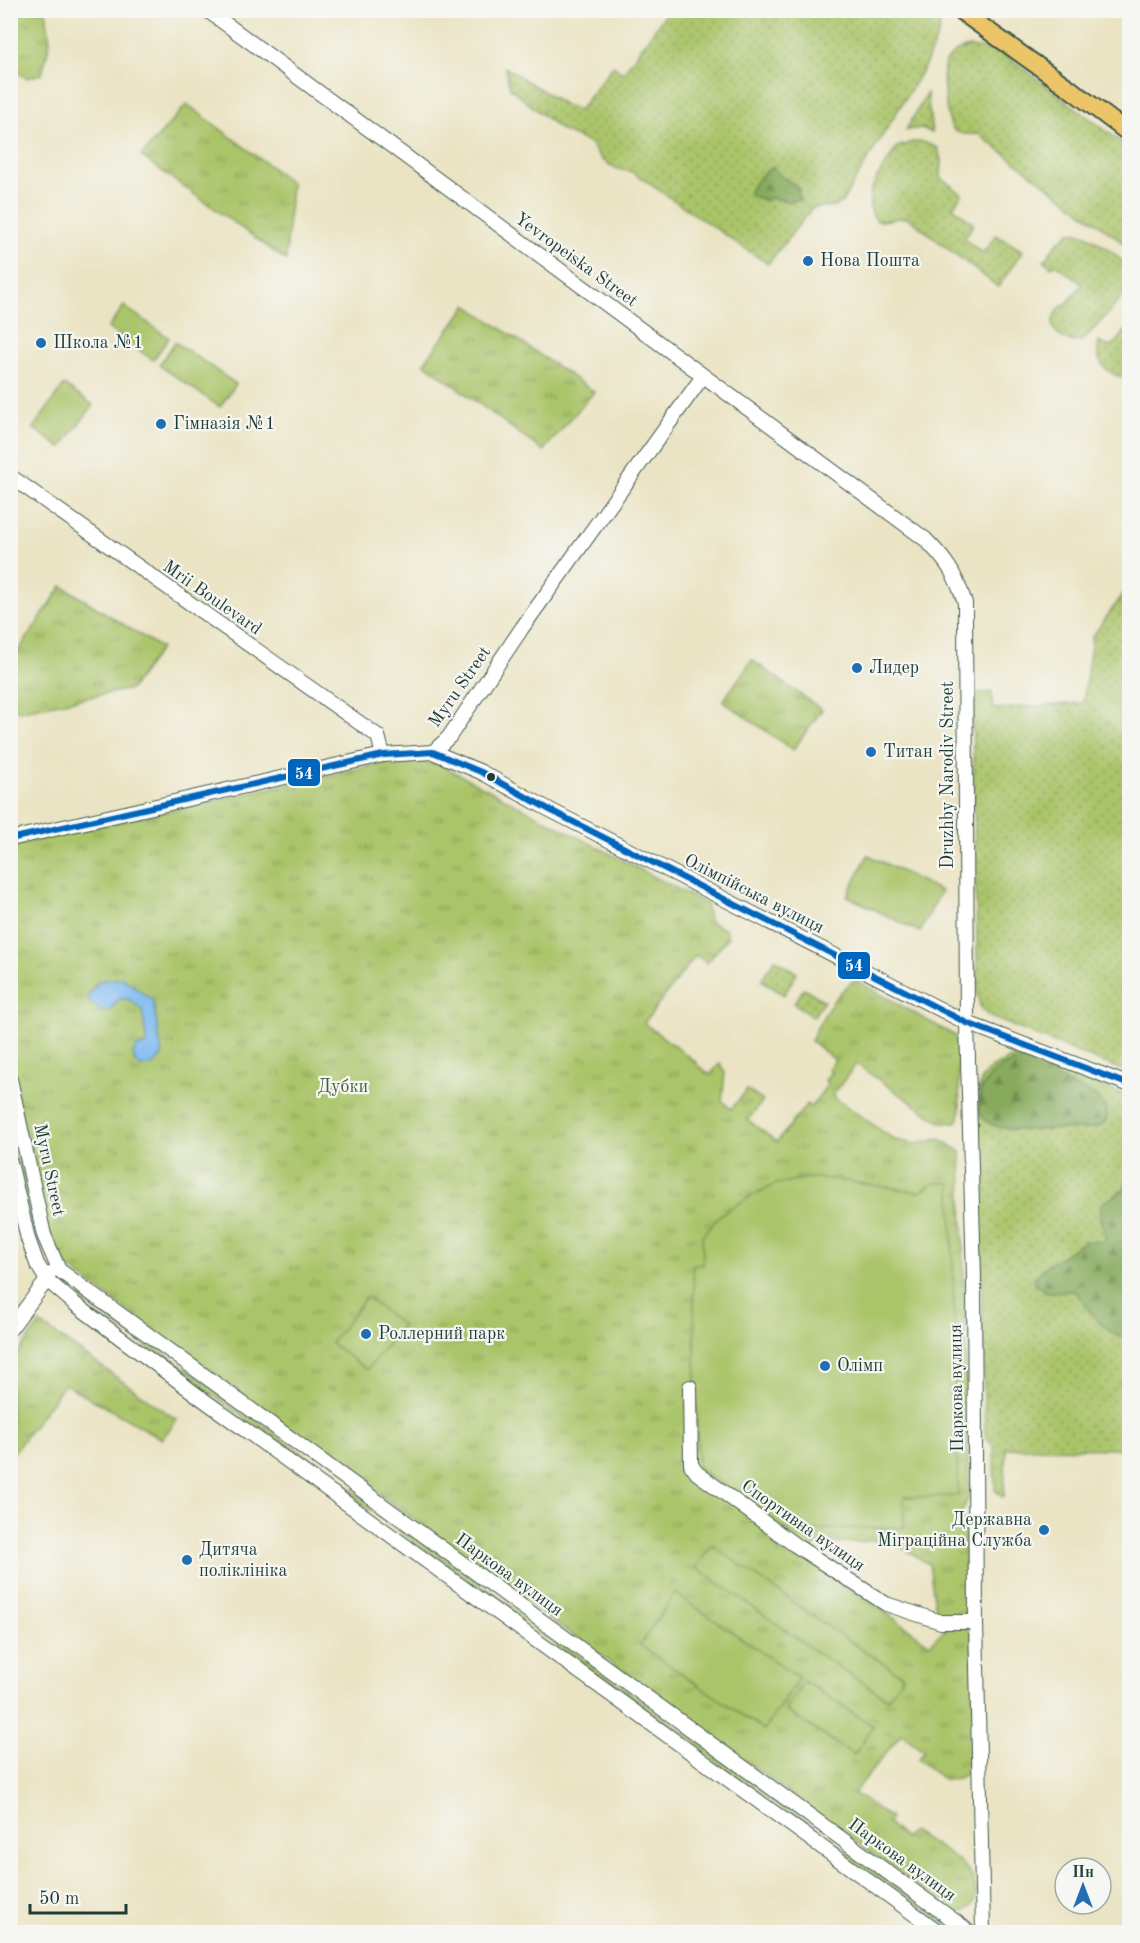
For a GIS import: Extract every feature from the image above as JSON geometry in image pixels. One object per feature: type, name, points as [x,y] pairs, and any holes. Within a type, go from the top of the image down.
[{"type":"main road","points":[[958,10],[1130,134]]},
{"type":"street","name":"Yevropeiska Street","points":[[207,10],[925,539]]},
{"type":"street","name":"Myru Street","points":[[10,839],[383,755],[433,752],[449,737],[522,628],[703,376]]},
{"type":"street","name":"Mrii Boulevard","points":[[10,476],[378,736],[383,755]]},
{"type":"street","name":"Druzhby Narodiv Street","points":[[925,539],[945,559],[957,581],[964,603],[967,1023]]},
{"type":"street","name":"Олімпійська вулиця","points":[[433,752],[481,772],[705,890],[967,1023],[1130,1085]]},
{"type":"street","name":"Паркова вулиця","points":[[967,1023],[974,1267],[976,1622],[983,1932]]},
{"type":"street","name":"Myru Street","points":[[10,1078],[44,1235]]},
{"type":"street","name":"Myru Street","points":[[10,1162],[28,1239],[37,1264],[47,1280]]},
{"type":"street","name":"Паркова вулиця","points":[[44,1235],[59,1270],[968,1932]]},
{"type":"street","points":[[10,1329],[47,1280],[54,1261]]},
{"type":"street","name":"Паркова вулиця","points":[[47,1280],[75,1304],[201,1398],[939,1932]]},
{"type":"street","name":"Спортивна вулиця","points":[[690,1387],[691,1465],[697,1473],[795,1545],[886,1604],[941,1622],[976,1622]]},
{"type":"green space","points":[[938,10],[941,18],[938,35],[925,66],[842,202],[836,206],[812,208],[768,264],[632,172],[617,169],[602,160],[591,144],[561,130],[510,88],[505,67],[565,105],[579,110],[613,66],[623,73],[668,11]]},
{"type":"green space","points":[[10,11],[46,11],[50,42],[42,74],[26,78],[11,67]]},
{"type":"green space","points":[[969,47],[999,50],[1129,148],[1129,247],[978,134],[964,134],[955,131],[947,109],[944,67],[953,54]]},
{"type":"green space","points":[[927,93],[932,133],[922,128],[906,130]]},
{"type":"green space","points":[[187,104],[291,182],[286,260],[141,156]]},
{"type":"green space","points":[[913,142],[924,142],[938,148],[942,165],[940,177],[962,194],[953,207],[974,224],[964,239],[983,253],[996,235],[1023,251],[998,287],[908,218],[877,221],[871,212],[869,202],[871,192],[879,173],[897,147]]},
{"type":"green space","points":[[773,167],[780,176],[798,187],[800,199],[791,202],[773,198],[764,200],[750,195],[749,191],[757,181]]},
{"type":"green space","points":[[1070,232],[1085,235],[1108,249],[1125,264],[1130,278],[1125,292],[1112,309],[1083,340],[1073,342],[1058,335],[1053,320],[1059,309],[1064,304],[1066,305],[1082,284],[1055,264],[1052,267],[1044,261],[1058,242]]},
{"type":"green space","points":[[467,305],[594,392],[543,451],[424,363]]},
{"type":"green space","points":[[124,306],[169,338],[153,360],[108,328]]},
{"type":"green space","points":[[1129,326],[1129,379],[1125,379],[1113,374],[1103,366],[1098,349],[1099,342],[1109,347],[1117,342]]},
{"type":"green space","points":[[175,342],[236,384],[220,407],[159,365]]},
{"type":"green space","points":[[64,385],[93,405],[61,448],[33,428]]},
{"type":"green space","points":[[62,586],[161,648],[131,689],[18,711],[11,705],[11,662]]},
{"type":"green space","points":[[1129,586],[1129,1073],[988,1016],[980,1006],[972,693],[992,692],[993,709],[1083,703],[1092,637]]},
{"type":"green space","points":[[752,660],[822,710],[793,750],[723,701]]},
{"type":"green space","name":"Дубки","points":[[407,760],[441,765],[706,904],[709,921],[726,930],[728,937],[707,963],[696,955],[644,1023],[710,1075],[720,1063],[725,1073],[722,1101],[731,1109],[747,1090],[763,1101],[748,1120],[777,1142],[807,1104],[811,1107],[828,1084],[825,1081],[831,1072],[828,1069],[835,1060],[811,1041],[829,1007],[855,980],[957,1037],[960,1109],[959,1118],[955,1123],[940,1122],[856,1064],[832,1096],[895,1140],[915,1144],[940,1139],[961,1152],[969,1496],[960,1516],[969,1525],[970,1533],[965,1539],[966,1587],[974,1595],[973,1606],[970,1611],[960,1616],[943,1613],[935,1605],[929,1564],[890,1540],[817,1544],[807,1556],[930,1644],[949,1627],[966,1627],[973,1631],[974,1766],[961,1777],[944,1780],[918,1759],[924,1751],[901,1734],[854,1793],[891,1818],[888,1824],[904,1838],[912,1831],[966,1868],[974,1881],[976,1897],[970,1908],[965,1911],[951,1911],[66,1266],[54,1246],[43,1219],[11,1067],[10,846],[392,761]]},
{"type":"green space","points":[[868,855],[941,891],[920,932],[847,896]]},
{"type":"green space","points":[[775,959],[797,973],[784,995],[761,980]]},
{"type":"green space","points":[[804,988],[824,1001],[813,1017],[794,1003]]},
{"type":"green space","points":[[1025,1055],[1130,1097],[1129,1449],[1006,1448],[1004,1496],[1002,1497],[995,1490],[994,1446],[985,1436],[978,1096],[982,1079],[991,1068],[1008,1059]]},
{"type":"green space","points":[[1022,1060],[1040,1066],[1066,1083],[1099,1099],[1107,1113],[1103,1124],[1089,1129],[1021,1130],[991,1124],[981,1114],[979,1107],[984,1085],[999,1068]]},
{"type":"green space","points":[[10,1104],[38,1229],[32,1230],[11,1132]]},
{"type":"green space","points":[[1129,1169],[1129,1335],[1120,1337],[1113,1334],[1093,1316],[1077,1293],[1072,1291],[1046,1292],[1034,1283],[1034,1279],[1045,1267],[1085,1241],[1106,1240],[1100,1218],[1101,1204],[1124,1190]]},
{"type":"green space","name":"Олімп","points":[[806,1178],[823,1178],[920,1192],[934,1183],[951,1183],[958,1496],[904,1497],[904,1527],[784,1530],[698,1467],[693,1265],[703,1265],[702,1236],[721,1214],[753,1195],[776,1184]]},
{"type":"green space","points":[[84,1294],[958,1932],[949,1932],[80,1298]]},
{"type":"green space","name":"Роллерний парк","points":[[366,1297],[402,1325],[367,1370],[331,1343]]},
{"type":"green space","points":[[40,1323],[177,1420],[162,1439],[65,1384],[11,1456],[11,1363]]},
{"type":"green space","points":[[712,1545],[837,1633],[903,1676],[888,1699],[822,1656],[696,1567]]},
{"type":"green space","points":[[675,1593],[799,1678],[764,1730],[640,1645]]},
{"type":"green space","points":[[804,1681],[873,1726],[854,1755],[785,1710]]},
{"type":"water","points":[[123,978],[153,1001],[162,1055],[154,1065],[141,1067],[135,1062],[133,1054],[137,1047],[147,1045],[142,1009],[128,999],[119,999],[110,1010],[104,1012],[90,1002],[88,995],[99,981]]},
{"type":"transit line","name":"54","points":[[10,839],[383,755],[433,752],[481,772],[550,810],[967,1023],[1130,1085]]},
{"type":"place","name":"Нова Пошта","points":[[808,261]]},
{"type":"place","name":"Школа №1","points":[[41,343]]},
{"type":"place","name":"Гімназія №1","points":[[161,424]]},
{"type":"place","name":"Лидер","points":[[857,668]]},
{"type":"place","name":"Титан","points":[[871,752]]},
{"type":"place","name":"Роллерний парк","points":[[366,1334]]},
{"type":"place","name":"Олімп","points":[[825,1366]]},
{"type":"place","name":"Державна Міграційна Служба","points":[[1044,1530]]},
{"type":"place","name":"Дитяча поліклініка","points":[[187,1560]]}]
